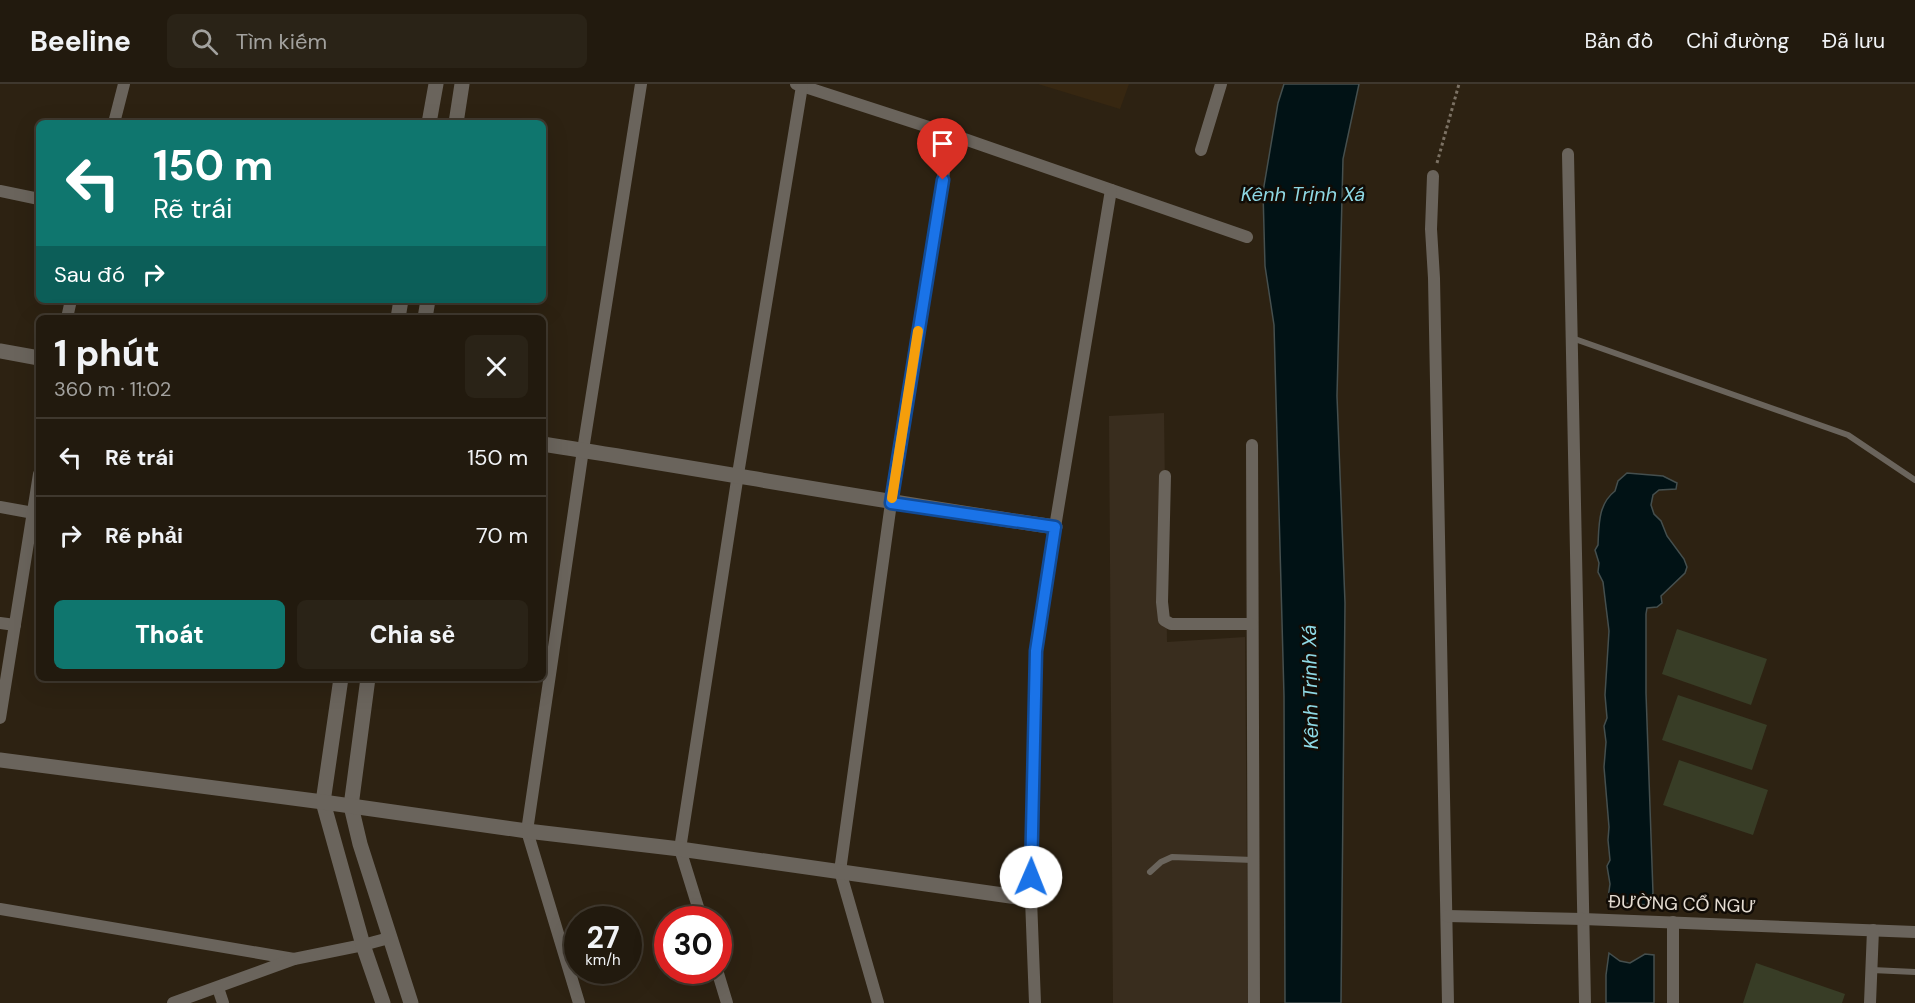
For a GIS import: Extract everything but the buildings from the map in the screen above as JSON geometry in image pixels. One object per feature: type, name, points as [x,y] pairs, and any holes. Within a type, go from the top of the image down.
[{"type":"street","points":[[115,120],[124,84]]},
{"type":"street","points":[[429,120],[435,84]]},
{"type":"street","points":[[456,120],[462,84]]},
{"type":"street","points":[[579,1003],[527,831],[583,450],[641,84]]},
{"type":"street","points":[[1201,150],[1221,84]]},
{"type":"street","points":[[698,906],[680,849],[799,85],[950,134],[1247,237]]},
{"type":"street","points":[[878,1003],[840,871],[891,503],[950,134]]},
{"type":"street","points":[[1568,154],[1585,1003]]},
{"type":"street","points":[[1433,176],[1431,229],[1449,1003]]},
{"type":"street","points":[[1035,1003],[1030,899],[1036,651],[1111,190]]},
{"type":"street","points":[[0,191],[36,197]]},
{"type":"street","points":[[0,351],[36,357]]},
{"type":"street","points":[[546,444],[738,474],[891,503],[1055,527]]},
{"type":"street","points":[[1252,446],[1254,1003]]},
{"type":"street","points":[[1165,476],[1162,602],[1164,620],[1171,624],[1252,624]]},
{"type":"street","points":[[0,507],[36,514],[0,718]]},
{"type":"street","points":[[0,623],[15,625]]},
{"type":"street","points":[[341,681],[323,802],[363,945],[383,1003]]},
{"type":"street","points":[[368,681],[351,806],[388,938],[411,1003]]},
{"type":"street","points":[[0,760],[527,831],[680,849],[1030,899]]},
{"type":"street","points":[[0,909],[294,959]]},
{"type":"street","name":"ĐƯỜNG CỔ NGƯ","points":[[1447,916],[1915,932]]},
{"type":"street","points":[[1673,922],[1673,1003]]},
{"type":"street","points":[[1870,1003],[1873,930]]},
{"type":"street","points":[[172,1003],[294,959],[388,938]]},
{"type":"street","points":[[721,984],[727,1003]]},
{"type":"street","points":[[218,988],[223,1003]]},
{"type":"lane","points":[[1572,338],[1848,435],[1915,480]]},
{"type":"lane","points":[[1150,872],[1161,862],[1172,857],[1254,860]]},
{"type":"lane","points":[[1872,970],[1915,972]]},
{"type":"path","points":[[1433,176],[1459,84]]},
{"type":"shaded area","points":[[1038,84],[1129,84],[1120,109]]},
{"type":"shaded area","points":[[1164,413],[1167,642],[1245,637],[1248,1003],[1113,1003],[1109,416]]},
{"type":"green space","points":[[1677,629],[1767,659],[1751,705],[1662,674]]},
{"type":"green space","points":[[1678,695],[1767,725],[1752,770],[1662,740]]},
{"type":"green space","points":[[1679,760],[1768,790],[1753,835],[1663,805]]},
{"type":"green space","points":[[1756,963],[1845,994],[1842,1003],[1743,1003]]},
{"type":"water","name":"Kênh Trịnh Xá","points":[[1284,84],[1359,84],[1343,159],[1337,396],[1345,603],[1341,1003],[1285,1003],[1284,696],[1274,325],[1265,266],[1263,192],[1278,103]]},
{"type":"water","points":[[1627,473],[1663,476],[1677,483],[1676,489],[1659,490],[1653,495],[1651,505],[1654,514],[1661,521],[1667,536],[1684,559],[1687,567],[1685,573],[1661,596],[1662,603],[1657,607],[1647,608],[1646,614],[1646,693],[1653,893],[1649,905],[1611,902],[1608,898],[1610,884],[1607,866],[1610,860],[1604,767],[1606,742],[1604,726],[1607,718],[1605,695],[1609,631],[1603,582],[1598,572],[1599,563],[1595,550],[1598,545],[1602,509],[1609,496],[1615,491],[1618,481]]},
{"type":"water","points":[[1609,953],[1620,961],[1630,963],[1645,954],[1654,955],[1654,1003],[1606,1003]]},
{"type":"slow traffic","points":[[892,498],[918,331]]},
{"type":"route","points":[[943,180],[891,503],[1055,527],[1036,651],[1031,877]]}]
